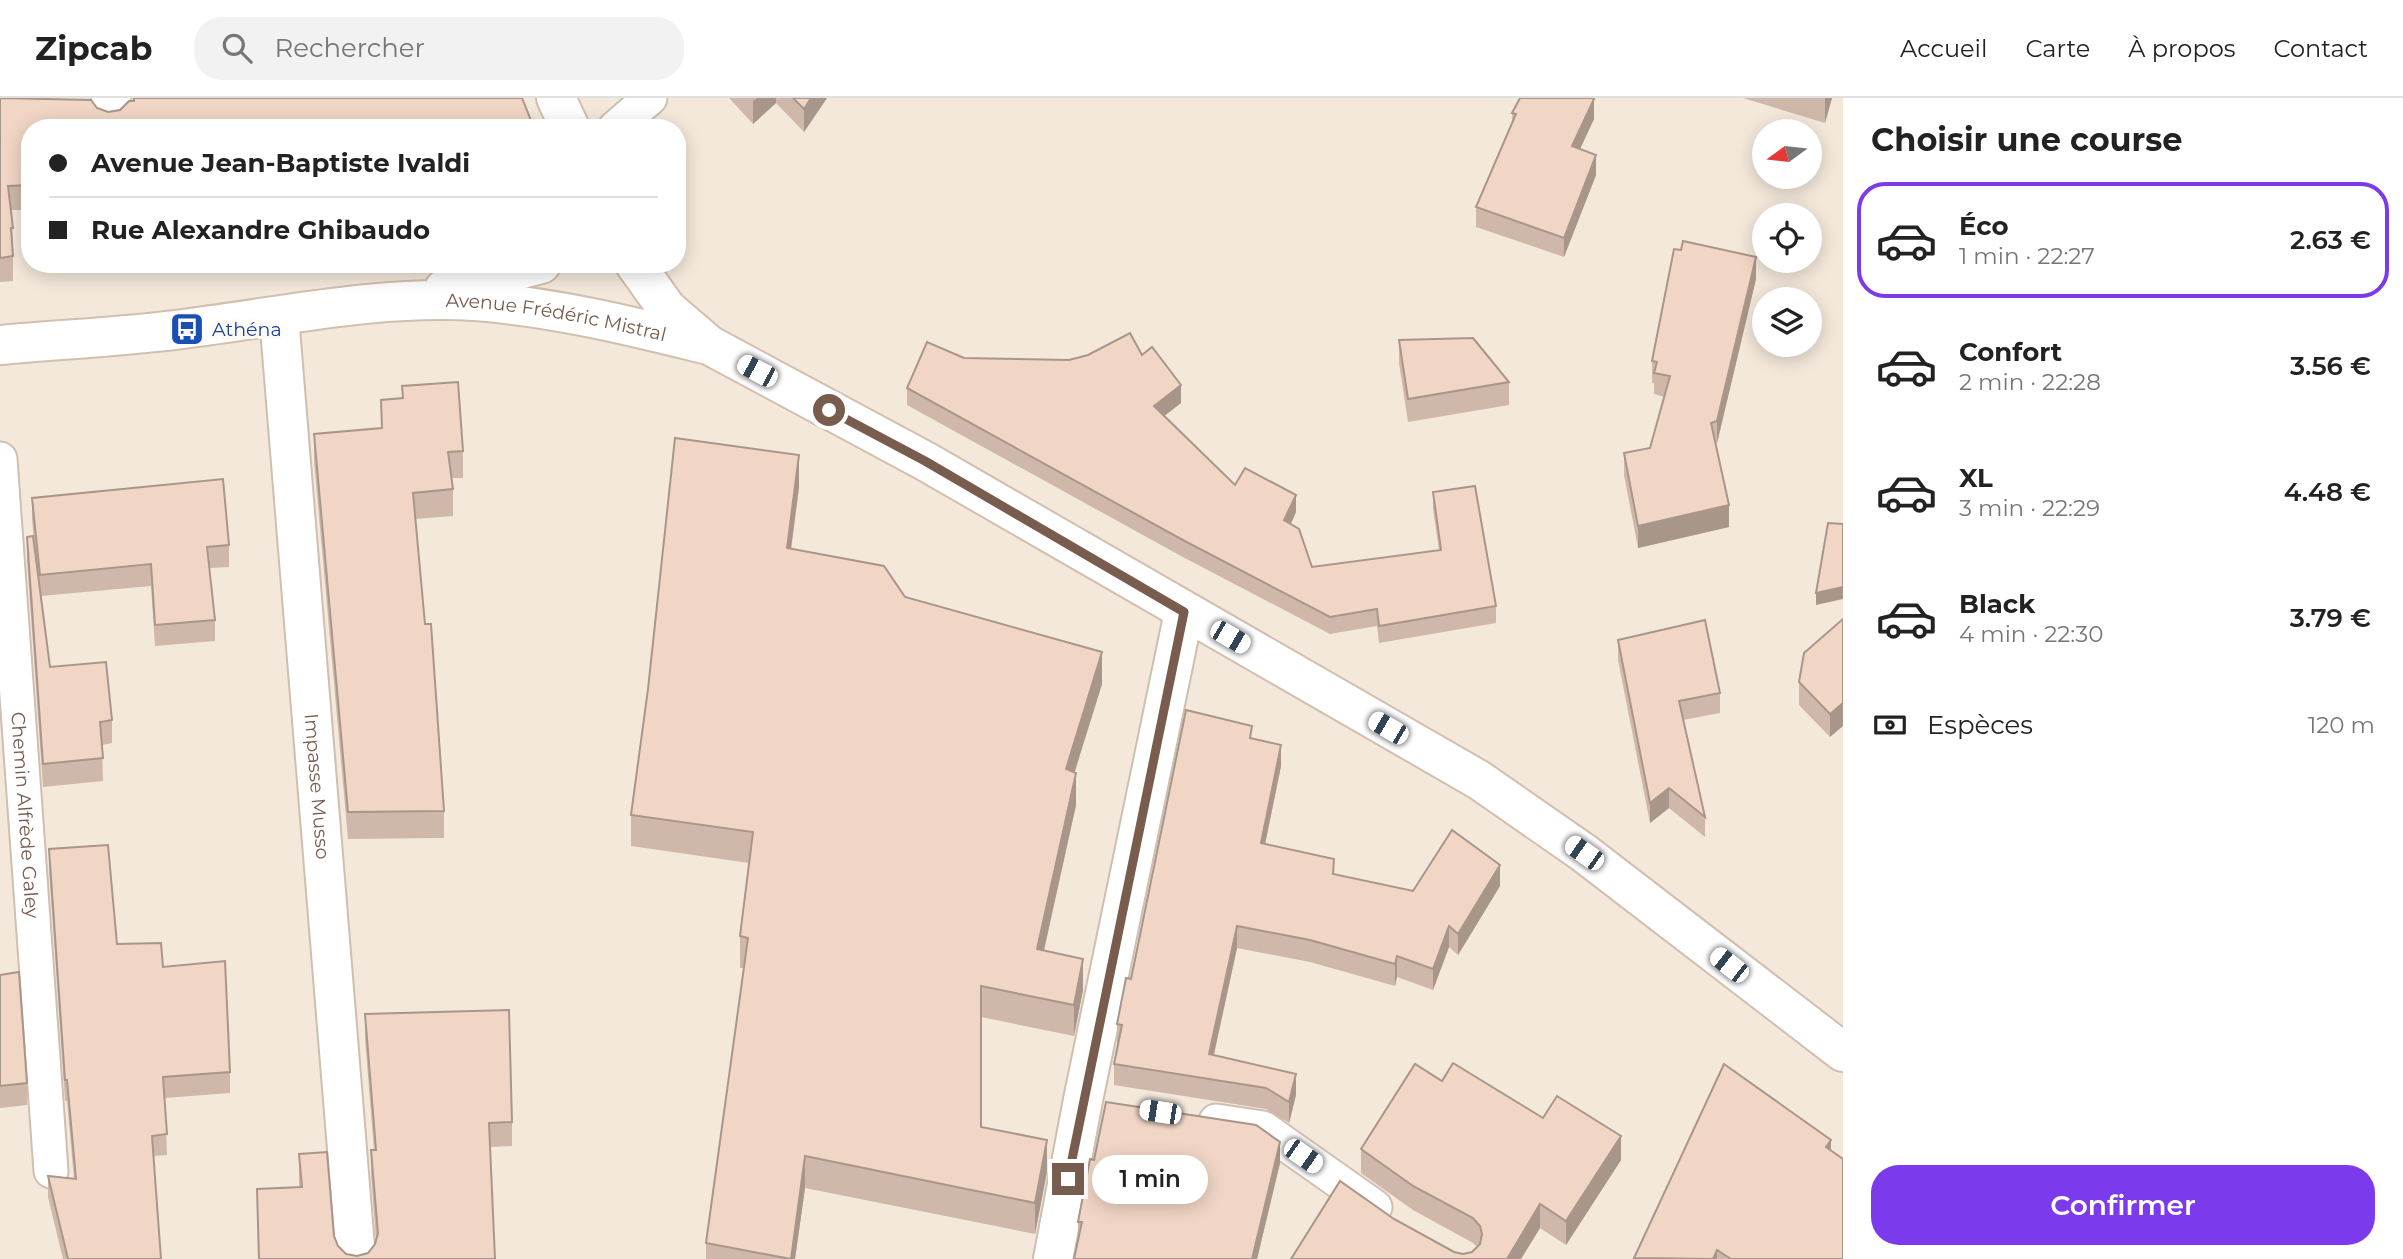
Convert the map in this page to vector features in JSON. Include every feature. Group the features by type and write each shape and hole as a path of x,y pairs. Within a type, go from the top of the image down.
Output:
{"main road":[{"path":"556,98 566,119"},
{"name":"Avenue Frédéric Mistral","path":"401,301 507,273"},
{"path":"641,273 667,309 709,345 925,461 1479,780 1584,853 1843,1052"},
{"name":"Avenue Frédéric Mistral","path":"0,345 187,329 401,301 473,301 589,316 709,345"},
{"name":"Impasse Musso","path":"279,316 356,1259"},
{"path":"1053,1259 1095,1102 1184,612"}],"lane":[{"path":"626,119 650,98"},
{"name":"Chemin Alfrède Galey","path":"0,459 51,1171"},
{"path":"1185,1116 1263,1129 1403,1226"}],"shaded area":[{"path":"0,98 1843,98 1843,1259 0,1259"}],"building":[{"path":"0,98 91,100 97,108 108,112 120,110 129,101 134,101 134,98 522,98 530,119 21,119 21,185 8,186 13,256 0,258"},
{"path":"793,98 811,98 804,109"},
{"path":"1520,98 1594,99 1572,146 1596,155 1564,238 1476,207 1516,114 1512,113"},
{"path":"1683,241 1752,256 1752,273 1717,421 1711,423 1729,505 1638,526 1624,453 1650,448 1670,376 1654,373 1657,362 1652,361 1674,249 1681,250"},
{"path":"1130,333 1142,355 1152,347 1181,385 1154,406 1235,485 1245,468 1296,495 1284,520 1299,529 1312,567 1441,550 1433,492 1475,486 1496,606 1379,626 1377,609 1330,617 1181,539 907,388 927,342 964,358 1069,360 1088,355"},
{"path":"1473,338 1509,382 1408,399 1399,340"},
{"path":"458,382 463,451 448,452 453,489 413,493 425,624 431,624 444,811 348,812 314,434 382,428 381,400 403,398 402,386"},
{"path":"675,438 799,455 787,548 884,566 905,597 1102,652 1066,769 1076,773 1037,949 1083,959 1074,1005 981,986 981,1127 1047,1140 1035,1203 805,1156 791,1259 706,1243 748,938 740,936 753,832 631,815 648,689"},
{"path":"223,479 229,545 207,547 215,620 155,625 151,564 40,575 32,498"},
{"path":"1828,523 1843,524 1843,587 1816,593"},
{"path":"33,536 50,667 106,662 112,720 100,722 103,758 43,764 27,537"},
{"path":"1843,619 1843,703 1830,714 1799,682 1804,653"},
{"path":"1705,620 1720,693 1679,701 1705,817 1669,788 1650,803 1618,640"},
{"path":"1186,710 1252,726 1250,738 1281,745 1261,843 1334,859 1333,874 1413,891 1452,830 1500,865 1458,934 1449,926 1433,969 1397,956 1395,964 1310,940 1237,926 1209,1054 1296,1074 1289,1102 1266,1088 1114,1064 1122,1025 1117,1024 1126,978 1131,979"},
{"path":"108,845 117,944 161,943 163,967 225,961 230,1072 163,1077 167,1134 152,1136 161,1259 68,1259 48,1176 76,1179 65,1080 49,849"},
{"path":"19,972 27,1083 0,1086 0,975"},
{"path":"509,1010 512,1122 489,1123 495,1259 259,1259 257,1189 302,1187 299,1154 327,1152 334,1236 338,1246 346,1254 357,1256 368,1253 375,1244 378,1233 371,1150 376,1150 365,1014"},
{"path":"1453,1063 1543,1118 1557,1096 1621,1136 1566,1221 1540,1204 1507,1259 1291,1259 1340,1181 1394,1219 1454,1252 1472,1252 1480,1244 1480,1226 1473,1218 1413,1186 1361,1149 1415,1064 1442,1081"},
{"path":"1724,1064 1831,1140 1826,1147 1843,1159 1843,1259 1731,1259 1717,1250 1713,1259 1634,1258"},
{"path":"1106,1102 1256,1125 1280,1142 1252,1259 1074,1259 1090,1159 1094,1160"}],"place":[{"name":"Athéna","path":"187,329"}],"route":[{"path":"829,410 925,461 1184,612 1068,1179"}]}
